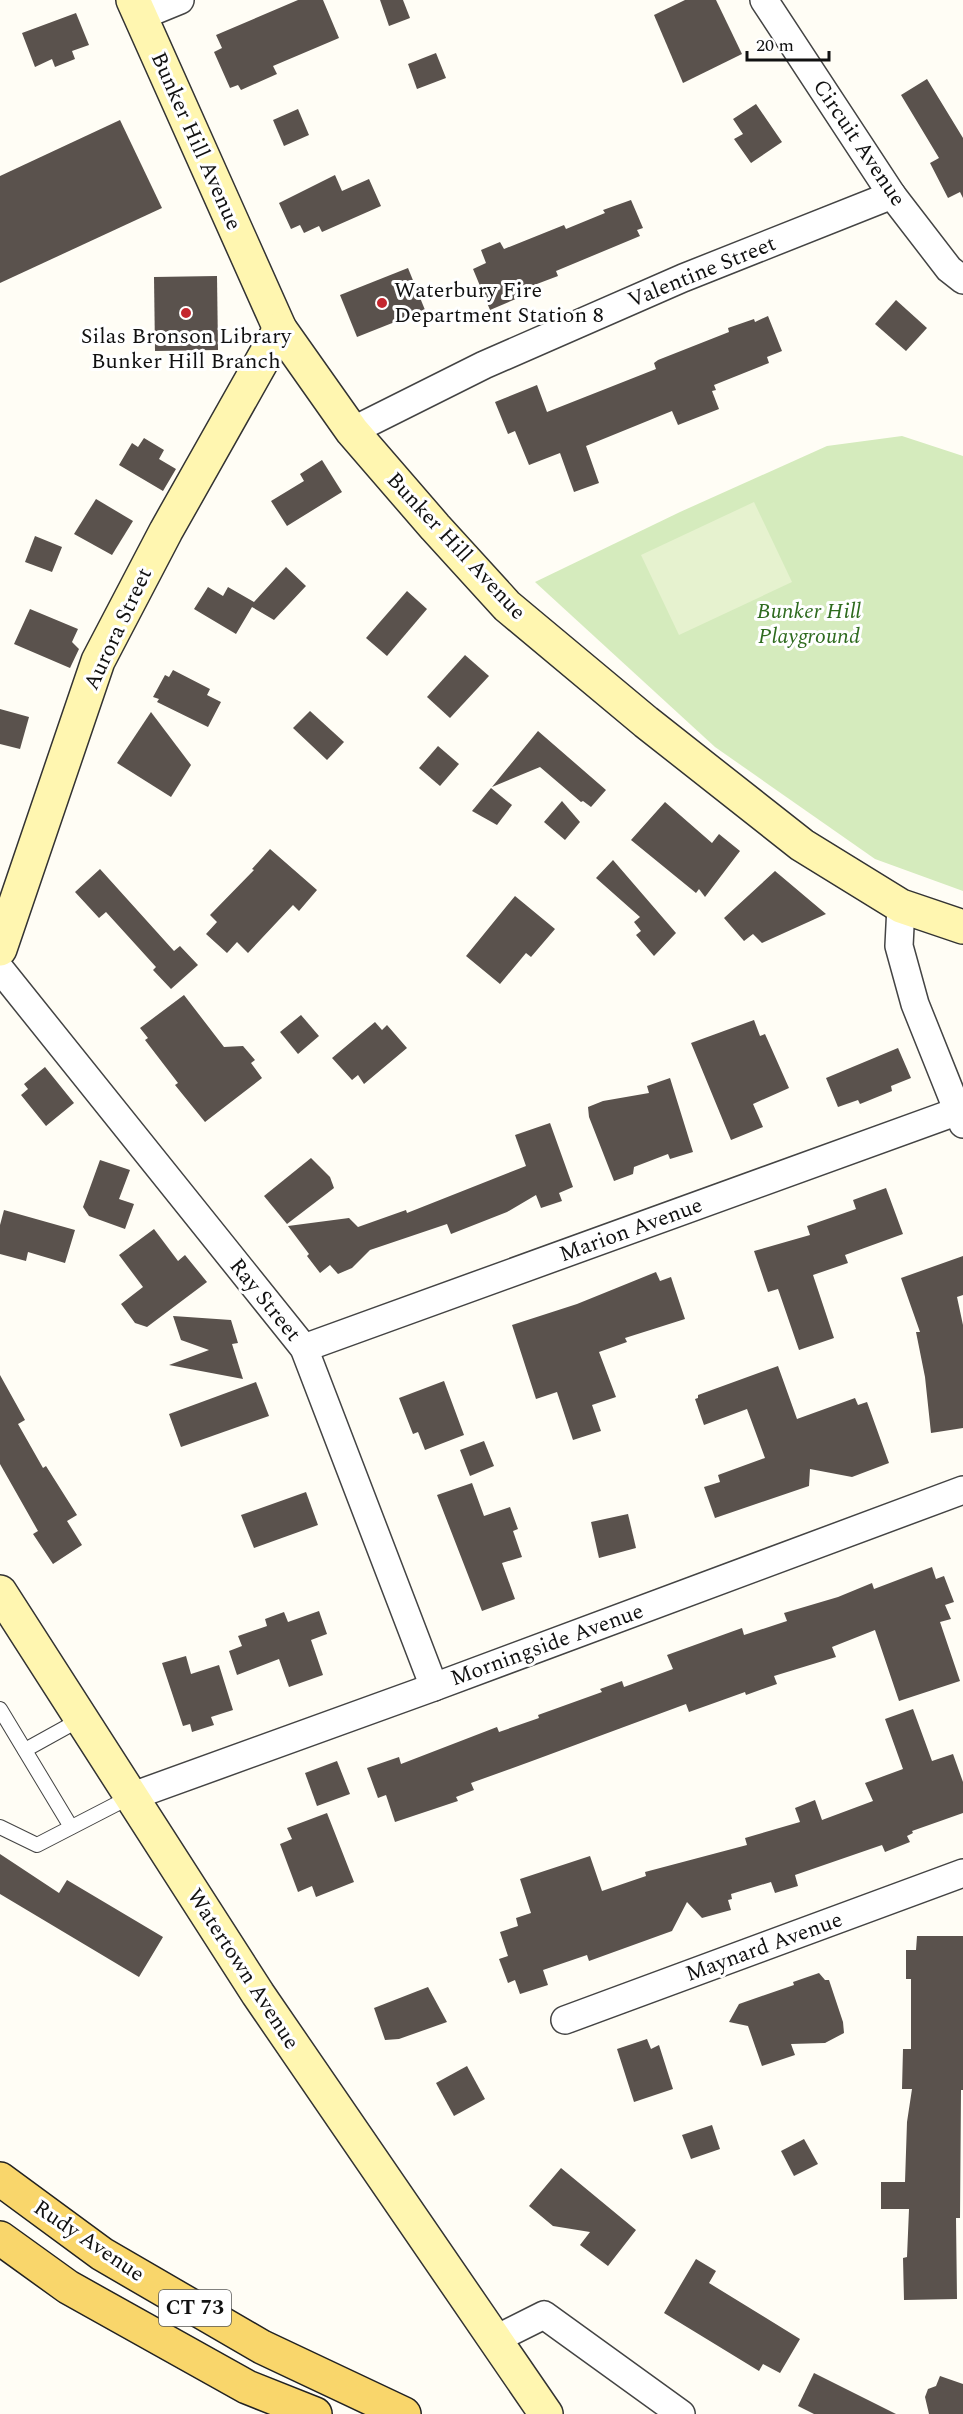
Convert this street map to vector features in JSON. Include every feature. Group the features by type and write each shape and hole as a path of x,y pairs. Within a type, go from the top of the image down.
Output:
{"main road":[{"name":"Bunker Hill Avenue","path":"137,8 280,329 352,431 507,606 646,722 802,845 901,906 963,927"},
{"name":"Aurora Street","path":"0,949 98,660 166,531 280,329"},
{"name":"Watertown Avenue","path":"0,1592 258,1994 546,2414"},
{"name":"Rudy Avenue","path":"0,2179 102,2254 252,2341 404,2414"},
{"name":"Rudy Avenue","path":"0,2238 68,2287 247,2387 315,2414"}],"street":[{"path":"137,8 180,0"},
{"name":"Circuit Avenue","path":"764,0 892,195 949,269 963,280"},
{"name":"Valentine Street","path":"352,431 494,361 683,278 892,195"},
{"path":"901,906 899,945 915,1004 960,1117"},
{"name":"Ray Street","path":"0,969 304,1348 434,1687"},
{"name":"Marion Avenue","path":"304,1348 960,1117"},
{"name":"Morningside Avenue","path":"130,1797 434,1687 963,1490"},
{"name":"Maynard Avenue","path":"565,2020 963,1873"},
{"path":"494,2340 544,2315 681,2414"}],"lane":[{"path":"0,1709 71,1827"},
{"path":"25,1750 81,1719"},
{"path":"0,1827 37,1845 130,1797"}],"green space":[{"name":"Bunker Hill Playground","path":"902,436 963,456 963,891 875,859 715,747 535,582 680,512 827,446"},
{"path":"754,502 792,582 679,635 641,555"}],"building":[{"path":"298,0 323,0 339,38 273,66 277,74 241,90 238,85 230,88 214,52 222,48 216,35"},
{"path":"380,0 403,0 410,18 389,26"},
{"path":"685,0 716,0 742,54 683,83 654,15"},
{"path":"76,13 89,45 72,51 75,59 55,67 52,59 35,67 22,33"},
{"path":"436,53 446,78 417,89 408,64"},
{"path":"927,79 963,138 963,198 960,192 948,198 930,163 939,158 901,95"},
{"path":"756,104 782,142 751,163 734,139 743,134 733,119"},
{"path":"298,109 309,135 284,146 273,120"},
{"path":"120,120 162,208 0,283 0,176"},
{"path":"335,175 342,191 369,179 381,206 322,232 319,226 304,233 300,225 291,229 279,203"},
{"path":"631,200 643,228 637,230 640,236 556,271 558,276 521,290 523,296 490,310 473,269 486,263 481,250 500,242 504,249 564,225 566,229 605,213 603,210"},
{"name":"Waterbury Fire Department Station 8","path":"408,268 425,310 357,337 340,295"},
{"name":"Silas Bronson Library Bunker Hill Branch","path":"217,276 218,350 155,351 154,277"},
{"path":"896,300 927,328 906,351 875,324"},
{"path":"768,316 782,351 767,357 769,363 714,385 716,390 712,391 719,409 678,425 672,411 586,446 599,483 574,492 560,453 529,465 515,431 508,434 495,402 537,385 547,412 656,369 654,363 658,360 729,332 728,328 754,319 755,322"},
{"path":"144,438 164,450 159,459 176,469 163,491 119,465 132,443 138,447"},
{"path":"322,460 342,492 287,526 271,501 304,481 300,474"},
{"path":"96,499 133,521 112,555 74,534"},
{"path":"35,536 62,547 52,572 25,562"},
{"path":"286,567 306,586 274,620 252,607 236,634 194,609 208,587 223,596 228,587 254,602"},
{"path":"407,591 427,609 387,656 366,638"},
{"path":"30,609 78,629 72,642 79,649 70,668 14,644"},
{"path":"465,655 489,676 450,718 427,697"},
{"path":"173,670 210,689 207,695 221,702 208,727 157,702 159,699 153,697 165,675 169,677"},
{"path":"0,709 29,717 20,749 0,744"},
{"path":"310,711 344,742 327,760 293,728"},
{"path":"151,712 191,765 171,797 117,763"},
{"path":"538,731 606,790 591,807 581,802 540,767 492,787"},
{"path":"438,746 459,764 440,786 419,768"},
{"path":"491,788 512,805 497,825 472,811"},
{"path":"562,801 580,822 565,840 544,822"},
{"path":"665,802 712,843 719,834 740,851 705,897 699,889 696,893 631,840"},
{"path":"270,849 317,890 299,911 293,905 248,953 237,942 227,953 206,934 217,922 210,915 254,870 252,869"},
{"path":"613,860 676,933 654,956 636,935 641,931 634,922 640,917 596,878"},
{"path":"100,869 174,951 180,946 198,965 171,989 153,970 156,967 106,912 99,918 75,892"},
{"path":"775,871 826,914 762,943 753,934 744,941 724,918"},
{"path":"515,896 555,929 531,957 526,953 500,984 466,956"},
{"path":"184,995 224,1047 243,1046 255,1060 251,1063 262,1078 205,1122 175,1085 178,1083 145,1040 148,1038 140,1028"},
{"path":"301,1015 319,1036 298,1054 280,1032"},
{"path":"754,1020 760,1036 765,1034 789,1088 753,1104 763,1127 731,1140 691,1043"},
{"path":"375,1022 382,1030 387,1025 407,1048 364,1084 358,1075 352,1080 332,1058"},
{"path":"898,1048 911,1078 891,1086 892,1091 860,1104 858,1100 838,1107 826,1078"},
{"path":"45,1067 74,1103 46,1126 21,1095 28,1089 24,1084"},
{"path":"670,1078 693,1152 670,1159 668,1154 634,1167 633,1174 614,1181 589,1117 588,1107 603,1101 649,1093 647,1086"},
{"path":"550,1123 573,1187 559,1193 562,1201 541,1208 536,1195 507,1212 451,1234 447,1224 370,1250 352,1268 338,1274 330,1265 320,1273 288,1226 349,1218 358,1227 406,1210 407,1213 526,1166 515,1135"},
{"path":"311,1158 330,1177 334,1188 287,1224 264,1196"},
{"path":"100,1160 130,1170 119,1199 134,1204 125,1229 89,1216 83,1207"},
{"path":"886,1188 903,1234 845,1255 848,1263 813,1275 834,1338 799,1350 778,1289 768,1292 754,1251 810,1235 807,1226 856,1209 853,1200"},
{"path":"4,1210 75,1230 65,1263 28,1252 26,1261 0,1254 0,1225"},
{"path":"154,1229 178,1261 185,1255 207,1282 147,1327 135,1323 121,1304 143,1287 119,1255"},
{"path":"963,1256 963,1295 957,1297 963,1325 963,1428 931,1433 925,1377 916,1332 920,1332 901,1278"},
{"path":"656,1272 660,1281 671,1277 685,1319 625,1338 627,1342 599,1352 616,1397 592,1405 601,1431 573,1440 557,1392 536,1399 512,1325 577,1304"},
{"path":"173,1316 231,1320 238,1343 232,1344 243,1379 169,1365 209,1350 181,1340"},
{"path":"778,1366 797,1419 855,1398 858,1405 867,1402 889,1463 852,1477 810,1469 809,1486 715,1518 704,1487 720,1482 718,1475 765,1458 747,1409 704,1425 695,1399 698,1395"},
{"path":"0,1375 25,1420 18,1424 43,1468 46,1466 77,1515 67,1521 82,1545 53,1564 33,1534 38,1531 0,1464"},
{"path":"444,1381 464,1435 425,1450 418,1432 413,1434 399,1398"},
{"path":"256,1382 269,1416 181,1447 169,1414"},
{"path":"484,1441 494,1466 470,1476 460,1450"},
{"path":"472,1483 484,1516 510,1507 518,1529 513,1531 522,1557 502,1563 515,1599 482,1611 437,1495"},
{"path":"306,1492 318,1525 254,1548 241,1515"},
{"path":"628,1514 636,1548 599,1558 591,1522"},
{"path":"932,1567 936,1579 944,1576 954,1602 945,1605 951,1619 940,1622 960,1681 899,1701 875,1630 832,1647 836,1657 774,1676 777,1684 746,1695 745,1692 689,1712 686,1704 471,1783 474,1790 456,1797 458,1801 395,1822 386,1795 378,1798 367,1768 399,1757 401,1764 497,1727 499,1732 539,1718 538,1715 602,1692 600,1689 622,1681 624,1687 673,1669 667,1655 742,1628 744,1635 787,1621 784,1613 838,1597 872,1583 874,1589"},
{"path":"319,1611 327,1634 311,1640 323,1675 289,1687 279,1659 237,1675 229,1651 242,1646 238,1636 267,1626 265,1619 284,1612 288,1622"},
{"path":"186,1656 191,1674 219,1665 233,1710 211,1717 214,1725 192,1732 190,1724 183,1726 162,1663"},
{"path":"913,1709 932,1761 953,1754 963,1782 963,1813 912,1831 913,1833 907,1836 910,1842 885,1852 882,1845 795,1875 798,1886 775,1893 771,1882 731,1894 732,1899 728,1900 731,1910 702,1918 687,1902 672,1931 589,1961 587,1955 543,1970 548,1985 520,1994 515,1980 508,1983 499,1959 508,1956 500,1932 518,1926 516,1918 531,1913 520,1879 590,1856 602,1891 646,1876 645,1872 747,1845 745,1838 800,1822 795,1808 815,1800 822,1820 873,1801 865,1783 903,1769 885,1719"},
{"path":"337,1761 350,1794 317,1806 305,1773"},
{"path":"327,1813 354,1882 316,1897 312,1886 298,1892 280,1844 292,1839 287,1828"},
{"path":"0,1854 59,1893 67,1880 163,1937 139,1977 0,1894"},
{"path":"917,1936 963,1936 963,2090 961,2090 960,2218 956,2218 957,2299 904,2300 903,2258 907,2257 909,2209 881,2209 881,2182 905,2182 907,2122 912,2089 902,2089 903,2049 911,2049 911,1979 906,1979 906,1950 916,1950"},
{"path":"819,1973 825,1980 829,1980 843,2022 844,2033 825,2043 791,2044 795,2055 762,2066 748,2026 729,2022 739,2004 794,1985 793,1982"},
{"path":"428,1987 447,2022 399,2039 385,2040 374,2008"},
{"path":"647,2039 651,2049 659,2045 673,2089 634,2102 617,2049"},
{"path":"467,2066 485,2099 454,2116 436,2083"},
{"path":"712,2125 720,2149 691,2159 682,2135"},
{"path":"804,2139 818,2164 794,2176 781,2151"},
{"path":"561,2168 636,2230 608,2266 580,2245 590,2232 553,2226 529,2206"},
{"path":"696,2259 716,2271 709,2283 800,2339 780,2373 763,2364 759,2371 664,2313"},
{"path":"814,2373 896,2414 814,2414 798,2406"},
{"path":"940,2376 963,2384 963,2414 929,2414 925,2397 928,2389 936,2386"}],"place":[{"name":"Waterbury Fire Department Station 8","path":"382,303"},
{"name":"Silas Bronson Library Bunker Hill Branch","path":"186,313"}]}
